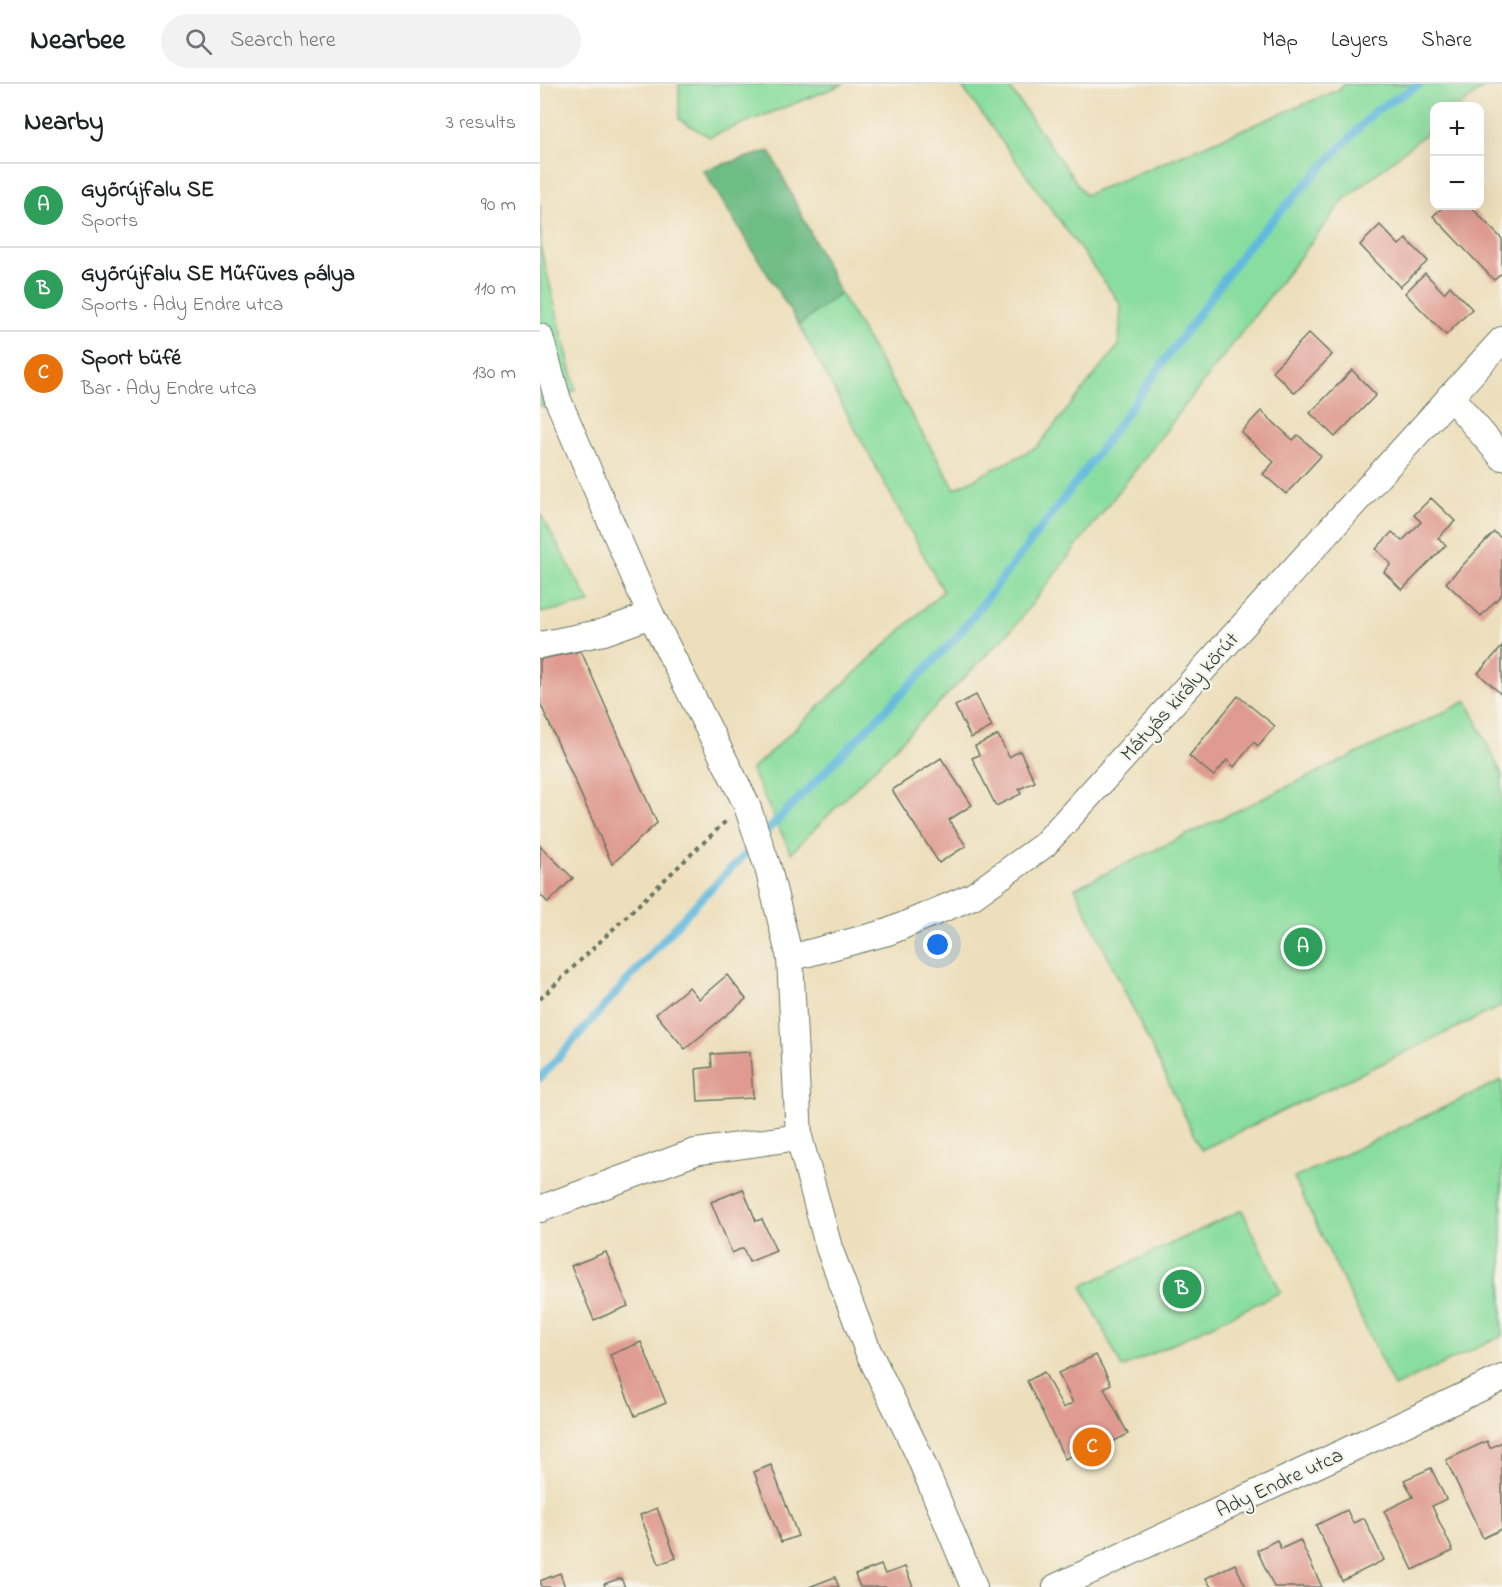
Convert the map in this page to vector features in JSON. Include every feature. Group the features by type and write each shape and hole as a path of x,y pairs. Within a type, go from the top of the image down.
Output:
{"street":[{"path":"540,337 558,400 651,615 746,803 768,868 790,958 800,1137 829,1248 868,1351 918,1453 974,1587"},
{"name":"Mátyás király körút","path":"790,958 888,932 973,896 1044,845 1502,340"},
{"path":"1450,396 1502,457"},
{"path":"540,645 604,632 651,615"},
{"path":"540,1209 695,1152 800,1137"},
{"name":"Ady Endre utca","path":"1056,1587 1502,1378"}],"path":[{"path":"540,999 746,803"}],"green space":[{"path":"679,84 844,84 709,137 679,119"},
{"path":"960,84 1007,84 1085,195 1338,90 1344,84 1488,84 1465,102 1430,102 1430,130 1344,200 1014,627 791,853 751,770 943,591 799,325 840,293 955,489 1037,447 1119,345 1121,305"},
{"path":"770,151 840,293 799,325 703,170"},
{"path":"540,204 541,249 576,390 540,407"},
{"path":"540,513 590,603 540,613"},
{"path":"1467,701 1502,775 1502,1006 1201,1150 1075,888"},
{"path":"1502,1080 1502,1336 1394,1387 1294,1178"},
{"path":"1242,1210 1281,1292 1122,1368 1082,1286"}],"building":[{"path":"1440,210 1474,210 1502,239 1502,273 1494,280 1433,216"},
{"path":"1380,225 1399,245 1406,239 1428,261 1400,287 1360,245"},
{"path":"1425,273 1444,293 1450,286 1472,309 1446,335 1405,293"},
{"path":"1309,333 1332,355 1295,393 1272,371"},
{"path":"1352,370 1376,395 1335,437 1310,413"},
{"path":"1261,411 1293,440 1298,435 1321,456 1286,494 1263,474 1274,462 1241,432"},
{"path":"1431,498 1455,521 1438,538 1446,545 1402,590 1384,572 1391,564 1376,549 1392,532 1402,541 1421,522 1414,515"},
{"path":"1494,532 1502,539 1502,594 1481,616 1446,583"},
{"path":"1502,647 1502,691 1500,693 1478,673"},
{"path":"581,651 657,823 612,864 540,703 540,659"},
{"path":"976,695 992,727 971,738 955,706"},
{"path":"1238,696 1275,726 1258,746 1254,742 1234,767 1227,760 1214,776 1189,756"},
{"path":"998,735 1009,757 1020,751 1035,782 1019,789 1021,794 996,806 972,758 979,755 975,746"},
{"path":"941,758 972,805 949,820 966,846 939,863 892,790"},
{"path":"540,846 573,878 548,903 540,894"},
{"path":"727,975 746,999 685,1049 656,1014 689,987 699,999"},
{"path":"750,1052 753,1098 698,1101 696,1069 712,1067 711,1054"},
{"path":"743,1189 756,1221 762,1219 776,1251 749,1262 743,1248 732,1253 711,1202"},
{"path":"606,1252 628,1306 594,1320 571,1266"},
{"path":"641,1342 666,1403 635,1416 610,1355"},
{"path":"1096,1355 1111,1384 1104,1388 1128,1434 1086,1455 1083,1449 1065,1459 1027,1381 1044,1372 1063,1408 1073,1403 1058,1373"},
{"path":"1487,1441 1490,1448 1502,1442 1502,1529 1483,1538 1446,1460"},
{"path":"771,1465 798,1536 781,1542 754,1472"},
{"path":"1431,1468 1446,1499 1432,1506 1453,1551 1413,1570 1384,1511 1413,1497 1404,1480"},
{"path":"657,1508 676,1558 659,1564 640,1515"},
{"path":"1347,1510 1353,1523 1364,1518 1384,1560 1342,1581 1316,1525"},
{"path":"1277,1540 1281,1549 1300,1540 1322,1587 1274,1587 1257,1550"},
{"path":"1235,1564 1246,1587 1211,1587 1206,1578"},
{"path":"881,1565 885,1574 905,1567 913,1587 860,1587 855,1575"},
{"path":"560,1573 565,1587 542,1587 540,1581"},
{"path":"835,1577 839,1587 809,1587"},
{"path":"621,1578 625,1587 605,1587 604,1584"}],"waterway":[{"path":"762,836 957,637 1078,480 1248,246 1375,111 1420,84"},
{"path":"540,1078 694,906 754,845"}],"place":[{"name":"Győrújfalu SE","path":"1303,947"},
{"name":"Győrújfalu SE Műfüves pálya","path":"1182,1289"},
{"name":"Sport büfé","path":"1092,1447"}]}
